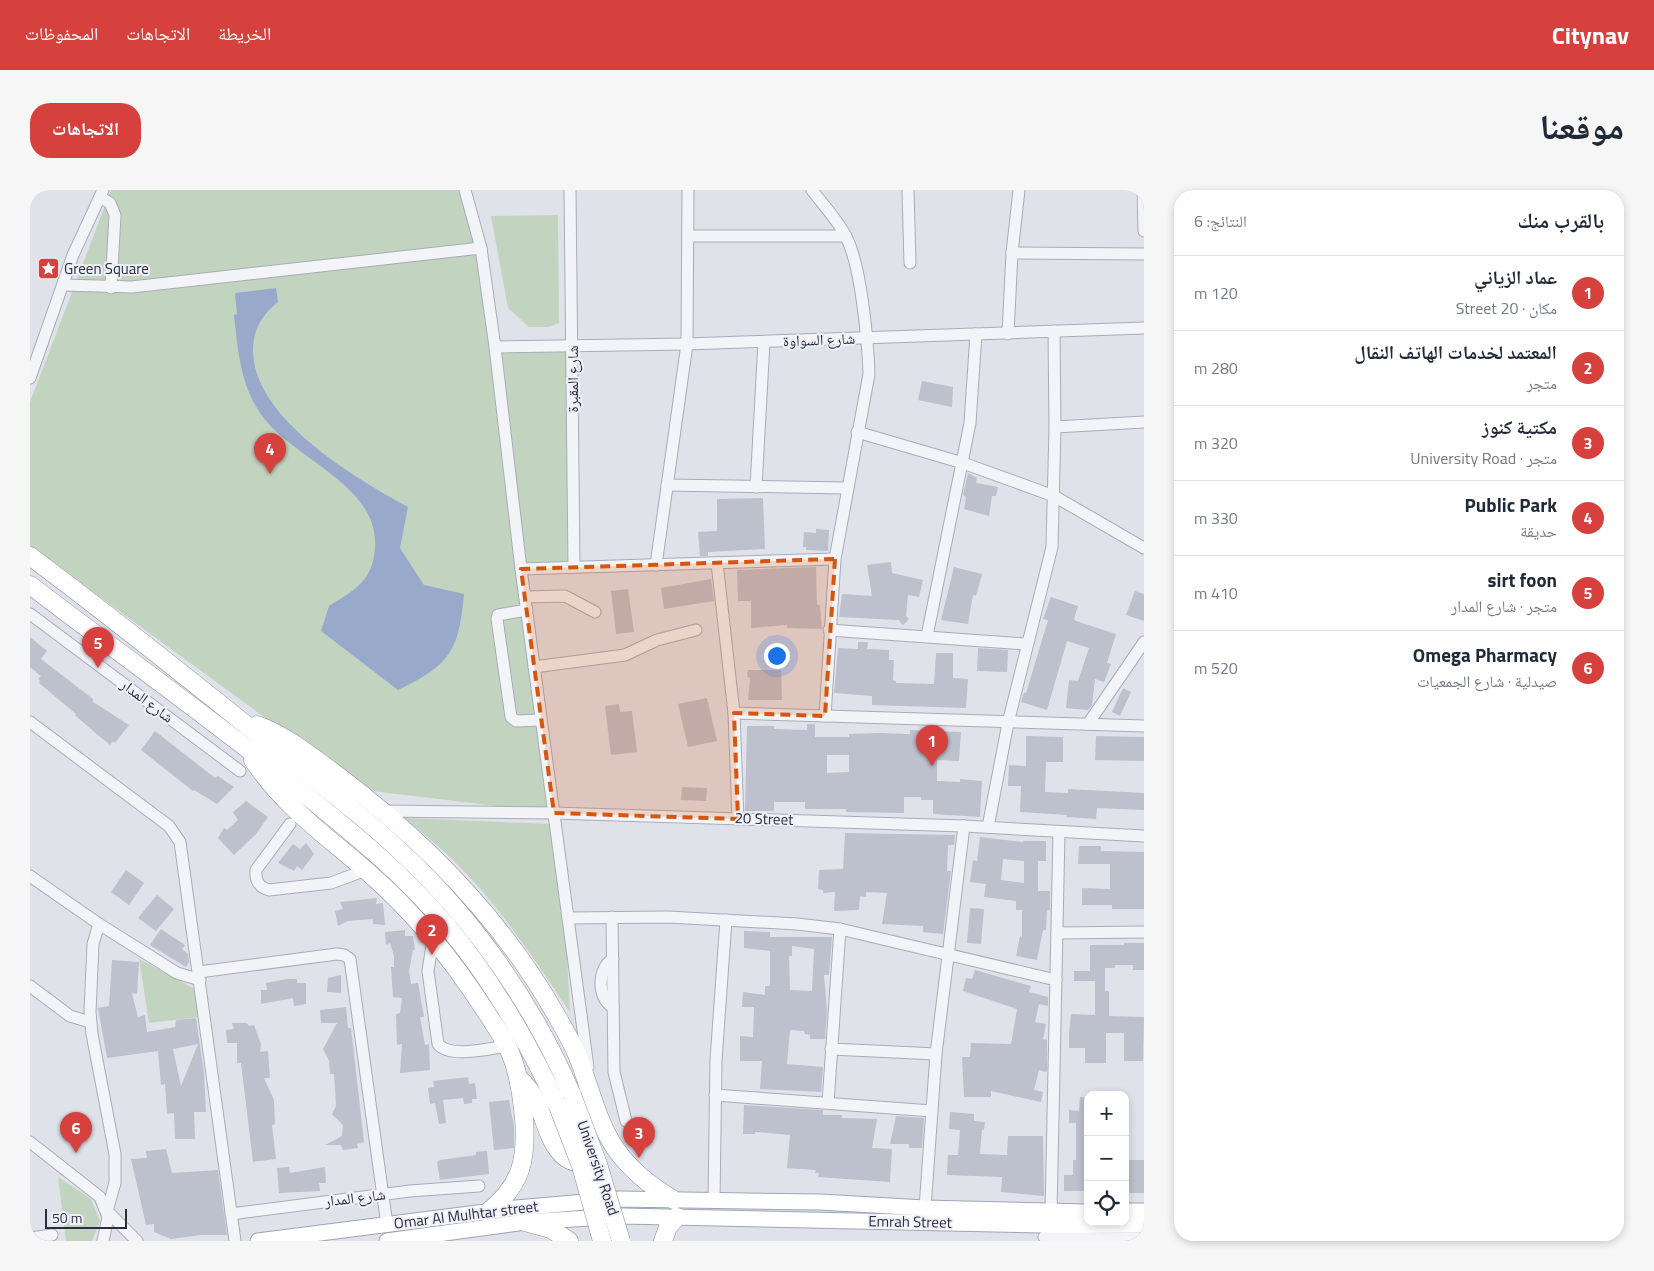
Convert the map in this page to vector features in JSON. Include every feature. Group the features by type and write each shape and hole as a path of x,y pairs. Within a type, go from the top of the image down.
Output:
{"highway":[{"name":"University Road","path":"30,556 142,640 377,830 444,896 493,957 527,1006 551,1050 572,1095 598,1164 621,1241"},
{"path":"30,585 247,748 361,839 391,866 448,926 520,1030 558,1106 582,1166 602,1241"},
{"path":"239,719 263,727 310,754 383,811 474,898 509,943 554,1011 577,1055 612,1143 637,1172 676,1209 663,1241"},
{"path":"247,748 278,793 366,870 433,939 463,977 508,1046 518,1077 524,1127 522,1166 510,1191 488,1212"},
{"path":"518,1077 532,1093 553,1143 565,1157 576,1162 588,1162 600,1157 612,1143"},
{"path":"525,1222 551,1229 569,1241"}],"main road":[{"name":"Omar Al Mulhtar street","path":"258,1241 600,1200 676,1209"},
{"name":"Emrah Street","path":"676,1209 714,1200 820,1202 925,1208 1046,1229 1084,1214"},
{"name":"Emrah Street","path":"676,1209 1046,1229 1144,1225"},
{"name":"Omar Al Mulhtar street","path":"388,1241 525,1222 676,1209"},
{"path":"1129,1211 1144,1211"}],"street":[{"path":"466,190 481,248 495,346 521,569 588,1066 586,1079"},
{"name":"شارع المقبرة","path":"570,190 574,567"},
{"path":"656,565 686,344 688,190"},
{"path":"812,190 846,236 855,257 869,374 846,488 835,559 825,716"},
{"path":"908,190 910,263"},
{"path":"1008,334 1012,254 1019,190"},
{"path":"1143,190 1144,230"},
{"path":"30,378 73,255 102,194 110,203 115,215 111,288"},
{"path":"688,236 846,236"},
{"path":"63,285 111,288 481,248"},
{"path":"1012,254 1144,254"},
{"name":"شارع السواوة","path":"495,346 764,342 1144,328"},
{"path":"988,827 1008,723 1026,644 1052,547 1055,427 1054,331"},
{"path":"927,636 963,464 973,400 976,334"},
{"path":"756,487 764,342"},
{"path":"1055,427 1144,422"},
{"path":"857,432 963,464 1054,496 1144,548"},
{"path":"667,486 846,488"},
{"path":"521,569 835,559"},
{"path":"717,563 734,713 738,819"},
{"path":"525,597 565,596 595,612"},
{"path":"527,610 502,613 498,615 497,619 511,716 516,721 541,720"},
{"name":"شارع المدار","path":"30,614 240,770"},
{"path":"534,667 625,655 657,640 696,630"},
{"path":"829,630 1026,644"},
{"path":"1088,724 1144,642"},
{"path":"734,713 1144,726"},
{"path":"30,722 169,826 177,835 182,848 235,1241"},
{"name":"20 Street","path":"383,811 554,813 964,826 1144,836"},
{"path":"290,824 256,870 258,883 263,888 270,890 331,883 366,870"},
{"path":"925,1208 936,1054 964,826"},
{"path":"1059,832 1056,980 1046,1229 1144,1238"},
{"path":"30,876 99,924 182,976 199,976 337,954 344,955 350,959 387,1225"},
{"path":"568,918 612,917 726,920 840,929 1056,980"},
{"path":"612,917 614,1072 626,1120"},
{"path":"714,1200 715,1095 726,920"},
{"path":"99,924 93,944 90,1022 116,1154 115,1183 107,1211"},
{"path":"828,1103 840,929"},
{"path":"1057,933 1144,932"},
{"path":"433,939 428,971 438,1044 445,1050 456,1052 508,1046"},
{"path":"30,986 70,1016 90,1022"},
{"path":"831,1050 936,1054"},
{"path":"715,1095 932,1111"},
{"path":"30,1142 95,1192 105,1204 108,1224 104,1241"},
{"name":"شارع المدار","path":"231,1214 383,1195 479,1186"},
{"path":"107,1211 138,1241"},
{"path":"30,1238 52,1235"}],"highlighted area":[{"path":"835,559 825,716 734,713 738,819 554,813 521,569"}],"green space":[{"path":"111,190 465,190 495,346 573,344 574,567 522,569 554,813 364,790 30,546 30,402"},
{"path":"558,215 559,323 549,327 529,327 508,308 491,216"},
{"path":"405,818 553,824 567,955 570,1012 515,932 468,875"},
{"path":"139,959 195,989 199,1017 149,1023"},
{"path":"58,1177 91,1199 100,1221 92,1241 66,1241"}],"water":[{"path":"276,288 278,302 263,317 253,343 258,376 270,400 289,423 311,444 362,480 408,507 400,548 424,585 464,594 459,630 449,654 430,672 398,690 321,631 329,606 347,595 361,583 371,568 375,547 372,525 363,506 349,489 274,429 253,402 244,378 234,315 237,314 235,293"}],"building":[{"path":"922,381 953,387 952,407 918,400"},
{"path":"968,473 977,478 976,483 998,487 996,496 992,496 989,516 964,509 966,497 963,495"},
{"path":"763,498 765,549 708,552 708,556 700,556 698,532 717,531 717,499"},
{"path":"816,529 829,530 828,551 806,550 806,547 803,547 804,532 816,533"},
{"path":"891,562 892,573 923,580 919,597 908,595 906,616 909,619 903,625 898,620 839,617 842,594 872,596 867,565"},
{"path":"816,567 817,605 820,605 822,629 787,628 787,625 751,628 751,601 738,601 737,570"},
{"path":"954,567 982,574 976,596 973,595 968,624 941,620"},
{"path":"711,579 714,601 664,609 661,588"},
{"path":"628,589 634,632 616,634 611,591"},
{"path":"1135,591 1144,594 1144,621 1126,615"},
{"path":"1051,597 1078,606 1074,619 1076,621 1116,634 1107,663 1111,664 1104,682 1095,679 1092,705 1088,710 1066,708 1069,680 1078,681 1089,648 1067,641 1047,710 1021,702 1024,692 1026,693 1048,620 1043,619"},
{"path":"30,637 47,651 41,659 93,699 93,702 129,725 115,743 113,741 110,745 39,683 38,679 41,676 30,667"},
{"path":"858,642 868,642 867,649 889,650 889,660 894,660 893,680 896,683 934,684 936,653 953,653 953,678 968,679 966,708 872,705 872,696 834,693 838,648 858,649"},
{"path":"978,648 1008,650 1007,672 977,671"},
{"path":"748,670 781,670 782,700 748,700 750,678 747,677"},
{"path":"1123,688 1131,692 1120,716 1112,712"},
{"path":"707,698 717,741 688,747 678,704"},
{"path":"619,704 620,712 632,711 637,752 611,755 605,706"},
{"path":"807,724 815,724 815,737 849,737 849,734 878,733 910,734 910,730 961,732 959,761 937,760 937,781 960,782 960,779 982,781 980,817 933,814 933,800 921,800 921,797 904,797 904,813 846,812 846,809 805,809 805,802 774,802 774,811 745,811 747,726 774,726 774,729 807,730","holes":["827,755 849,755 849,772 827,773"]},
{"path":"155,731 215,778 218,776 234,787 217,804 193,791 141,750"},
{"path":"1026,736 1063,737 1063,762 1046,762 1045,792 1068,793 1068,789 1144,793 1144,810 1097,808 1096,819 1020,812 1021,786 1008,786 1009,765 1026,766"},
{"path":"1096,736 1144,737 1144,761 1095,760"},
{"path":"682,787 707,788 706,801 681,800"},
{"path":"246,801 268,817 256,834 234,855 218,838 224,828 227,830 238,820 233,812"},
{"path":"845,833 955,835 954,845 948,845 947,871 951,871 943,934 923,932 923,926 882,924 887,893 866,892 866,897 860,896 859,910 834,911 835,892 823,893 823,890 818,889 819,870 843,869"},
{"path":"980,837 1023,842 1046,841 1046,861 1038,861 1038,891 1050,891 1050,910 1047,910 1046,930 1043,930 1037,960 1016,956 1020,936 1022,937 1022,910 1016,910 1016,901 984,897 986,884 970,882 973,860 977,861","holes":["1003,859 1024,861 1024,883 1001,880"]},
{"path":"306,843 314,854 302,870 297,866 294,871 278,863 293,844 300,849"},
{"path":"1079,846 1101,846 1101,851 1144,852 1144,909 1112,909 1112,905 1082,905 1082,888 1110,889 1110,864 1078,864"},
{"path":"126,870 144,883 129,905 111,892"},
{"path":"157,895 174,909 156,931 138,918"},
{"path":"377,898 376,904 383,903 385,925 373,924 373,919 348,921 338,926 335,911 343,909 340,902"},
{"path":"970,908 984,909 981,944 967,943"},
{"path":"161,929 185,945 182,949 188,954 189,962 186,967 150,945"},
{"path":"405,930 405,936 413,936 415,950 413,950 409,971 411,984 418,983 424,1017 420,1017 425,1045 429,1044 430,1070 400,1073 402,1044 397,1045 396,1014 400,1013 402,998 393,997 391,967 394,967 394,956 390,943 386,945 385,932"},
{"path":"744,931 770,932 770,937 832,937 829,975 824,975 827,1011 825,1039 810,1039 810,1035 805,1034 804,1031 790,1030 787,1064 823,1067 821,1092 760,1089 762,1061 740,1061 740,1036 753,1037 754,1007 742,1007 743,992 765,995 765,986 770,986 770,951 744,948","holes":["792,946 814,949 812,991 790,990 789,956 792,956"]},
{"path":"1124,943 1144,943 1144,970 1133,970 1133,965 1115,965 1115,968 1105,968 1105,991 1109,991 1109,1016 1144,1017 1143,1061 1124,1061 1124,1033 1106,1033 1106,1063 1085,1063 1085,1048 1069,1048 1071,1014 1095,1015 1095,981 1074,981 1074,971 1090,971 1090,945 1124,945"},
{"path":"112,960 139,962 137,994 132,993 138,1017 145,1015 147,1032 175,1027 176,1020 196,1018 204,1073 206,1112 194,1112 195,1139 175,1139 174,1113 167,1114 165,1084 161,1085 158,1051 107,1058 98,1008 109,1006","holes":["198,1044 181,1086 173,1049"]},
{"path":"975,970 1031,986 1029,992 1048,997 1048,1006 1039,1004 1035,1022 1046,1024 1043,1039 1047,1040 1047,1070 1046,1072 1039,1070 1034,1090 1043,1092 1041,1102 991,1091 991,1097 964,1097 962,1057 970,1057 971,1043 1011,1044 1017,1009 963,991 966,978 972,979"},
{"path":"341,975 341,993 327,992 328,978"},
{"path":"297,979 297,983 306,983 306,1004 294,1006 293,998 261,1004 261,990 267,990 266,983"},
{"path":"346,1007 348,1028 351,1028 364,1142 357,1144 358,1148 343,1150 341,1145 325,1145 342,1136 343,1125 332,1114 336,1106 334,1074 330,1074 329,1061 323,1049 337,1023 321,1023 320,1010"},
{"path":"232,1023 254,1025 261,1044 260,1052 268,1051 270,1078 264,1078 274,1100 275,1124 272,1125 276,1159 253,1162 241,1063 237,1063 237,1043 227,1043 226,1030 234,1029"},
{"path":"468,1077 469,1084 475,1083 477,1099 472,1099 472,1103 464,1104 463,1098 443,1100 446,1123 439,1124 435,1103 430,1104 428,1088 434,1087 433,1081"},
{"path":"1080,1097 1084,1098 1084,1191 1064,1191 1064,1175 1073,1175 1073,1160 1076,1160 1076,1123 1069,1123 1069,1110 1079,1111"},
{"path":"509,1100 514,1126 514,1148 494,1150 489,1102"},
{"path":"744,1105 823,1110 823,1115 842,1115 842,1118 877,1119 872,1148 892,1149 890,1182 818,1177 819,1173 815,1173 816,1170 787,1168 790,1135 755,1132 755,1134 743,1134"},
{"path":"950,1112 974,1114 974,1121 985,1122 984,1130 982,1130 980,1154 1007,1155 1008,1136 1043,1136 1044,1196 1001,1192 1002,1177 947,1175 948,1155 958,1155 960,1130 949,1129"},
{"path":"896,1116 924,1118 922,1148 909,1148 909,1144 890,1144"},
{"path":"166,1149 172,1173 218,1170 227,1235 202,1235 171,1239 154,1232 154,1224 146,1225 131,1159 147,1158 146,1151"},
{"path":"487,1151 489,1174 440,1180 437,1162 440,1160 476,1155 476,1152"},
{"path":"1129,1160 1144,1160 1144,1193 1129,1193"},
{"path":"289,1167 290,1173 325,1167 326,1183 319,1183 320,1191 279,1193 277,1168"}],"place":[{"name":"Green Square","path":"48,269"},
{"name":"Public Park","path":"270,474"},
{"name":"sirt foon","path":"98,668"},
{"name":"عماد الزياني","path":"932,766"},
{"name":"المعتمد لخدمات الهاتف النقال","path":"432,955"},
{"name":"Omega Pharmacy","path":"76,1153"},
{"name":"مكتية كنوز","path":"639,1158"}]}
